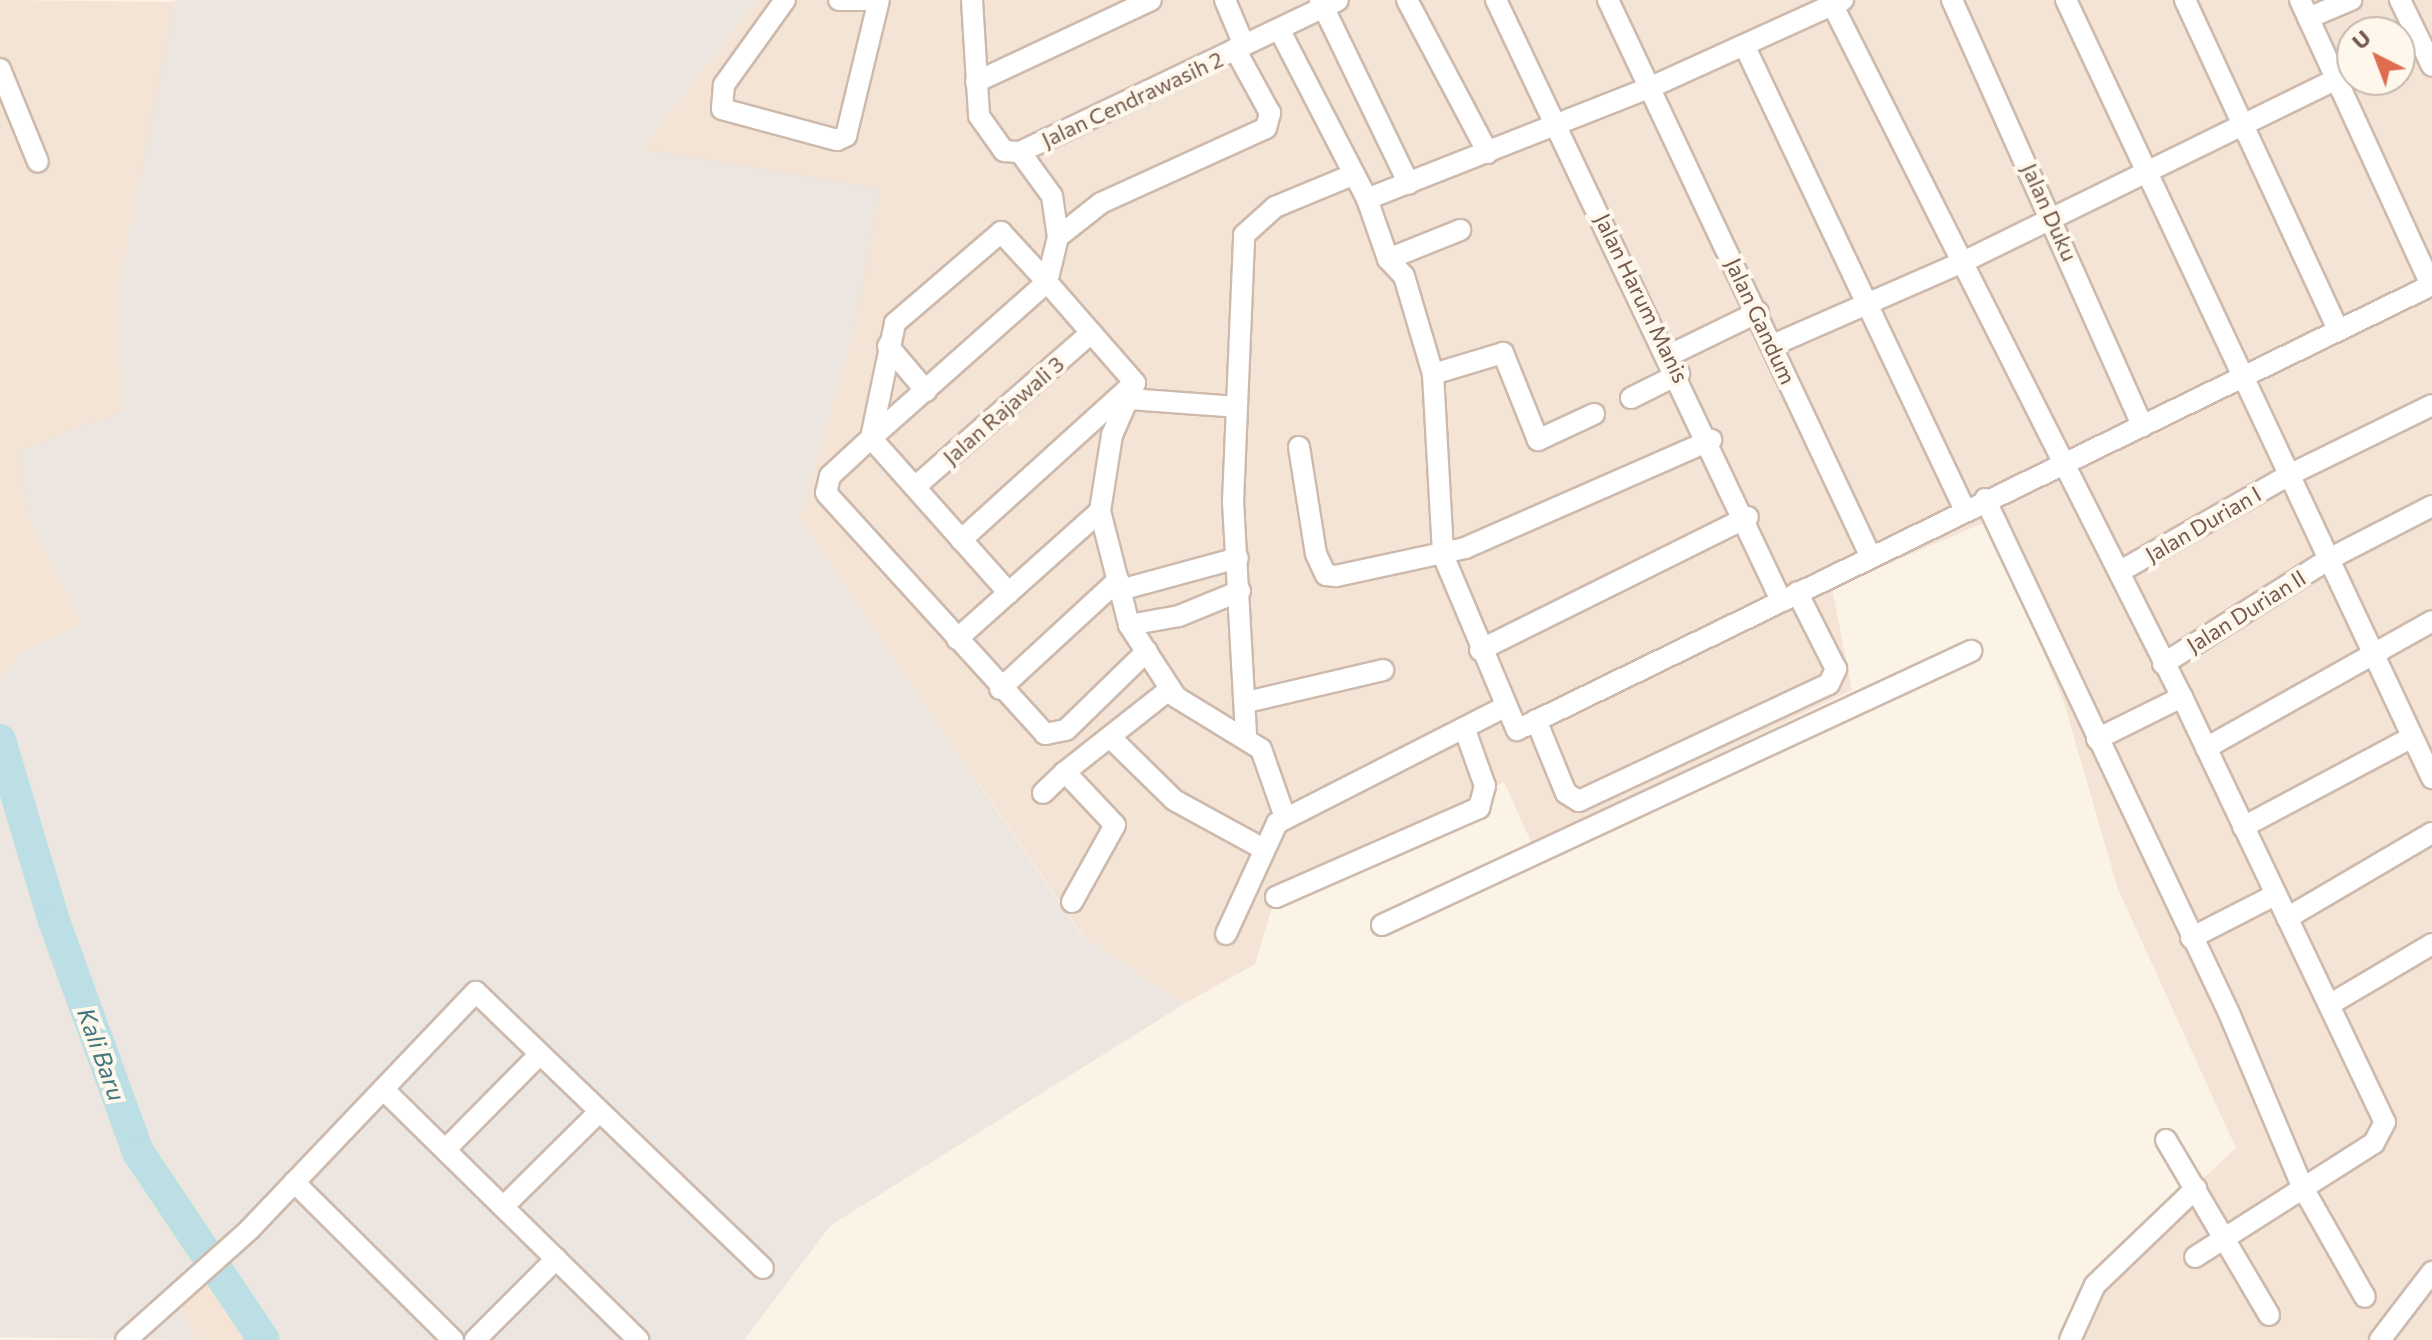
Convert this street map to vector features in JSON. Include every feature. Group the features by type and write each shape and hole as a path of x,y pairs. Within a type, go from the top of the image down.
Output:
{"street":[{"path":"785,0 724,85 722,109 837,140 846,136 879,0"},
{"path":"839,0 865,0"},
{"path":"976,82 1151,0"},
{"path":"1058,237 1101,203 1271,121 1240,47 1225,0"},
{"path":"1407,0 1488,153"},
{"name":"Jalan Harum Manis","path":"1496,0 1748,517 1788,595 1836,669 1829,684 1579,801 1566,793 1536,720"},
{"name":"Jalan Duku","path":"1952,0 2054,217 2143,426"},
{"path":"2066,0 2241,379 2432,778"},
{"path":"2185,0 2338,330"},
{"path":"1279,29 1350,176 1367,199 1388,259 1409,287 1433,374 1443,555 1503,708 1517,730 1964,508 2143,426 2432,285 2304,9 2351,0"},
{"path":"2400,0 2432,66"},
{"name":"Jalan Gandum","path":"1611,1 1649,88 1758,312 1870,555"},
{"path":"1328,2 1409,184"},
{"name":"Jalan Cendrawasih 2","path":"1020,152 1279,29 1328,2"},
{"path":"1367,199 1649,88 1745,47 1835,2 1961,263 2182,697 2329,1005 2384,1132 2195,1257"},
{"path":"979,3 976,82 979,116 991,138 1004,151 1020,152 1052,196 1058,237 1047,282 830,476 826,493 1000,689 1056,738 1147,651"},
{"path":"1745,47 1964,508"},
{"path":"0,69 38,162"},
{"path":"1773,345 1961,263 2335,80"},
{"path":"1246,734 1247,702 1238,558 1237,407 1244,235 1275,207 1350,176"},
{"path":"1388,259 1460,230"},
{"path":"871,438 888,346 909,308 994,233 1006,234 1091,333 1132,391 1237,407"},
{"path":"1670,355 1758,312"},
{"name":"Jalan Rajawali 3","path":"915,487 1091,333"},
{"path":"888,346 926,391"},
{"path":"1433,374 1503,353 1538,440 1594,414"},
{"path":"1631,398 1679,374"},
{"path":"1132,391 1112,435 1100,511 1129,625 1169,690 1246,734 1267,761 1285,817"},
{"path":"961,540 1132,391"},
{"name":"Jalan Durian I","path":"2119,572 2287,476 2432,405"},
{"path":"871,438 1009,593"},
{"path":"1299,447 1316,554 1326,575 1443,555 1711,440"},
{"path":"1985,499 2191,938 2303,1188 2365,1297"},
{"name":"Jalan Durian II","path":"2163,664 2329,559 2432,506"},
{"path":"957,639 1100,511"},
{"path":"1480,650 1748,517"},
{"path":"1000,689 1119,585 1238,558"},
{"path":"1129,625 1179,616 1240,591"},
{"path":"2206,748 2370,652 2432,621"},
{"path":"1382,925 1971,651"},
{"path":"1247,702 1383,670"},
{"path":"1043,793 1169,690"},
{"path":"2097,739 2182,697"},
{"path":"1226,934 1260,847 1285,817 1465,730 1503,708"},
{"path":"1276,897 1479,808 1485,786 1465,730"},
{"path":"2243,827 2412,737"},
{"path":"1111,738 1174,800 1260,847"},
{"path":"1065,772 1115,825 1072,902"},
{"path":"2287,918 2432,833"},
{"path":"2191,938 2275,895"},
{"path":"2329,1005 2432,944"},
{"path":"126,1340 249,1230 476,992 763,1268"},
{"path":"445,1150 540,1054"},
{"path":"383,1089 638,1340"},
{"path":"503,1207 600,1111"},
{"path":"2166,1140 2269,1315"},
{"path":"294,1182 453,1340"},
{"path":"2070,1340 2095,1285 2196,1188"},
{"path":"475,1340 556,1259"},
{"path":"2380,1340 2432,1272"}],"shaded area":[{"path":"0,0 176,2 118,291 122,411 28,517 82,624 20,654 0,680"},
{"path":"175,0 757,0 641,149 880,189 853,334 799,519 1082,936 1184,1004 831,1225 744,1340 283,1340 217,1269 178,1304 197,1340 0,1337 0,680 20,654 82,624 28,517 18,451 122,411 118,291"},
{"path":"757,0 2432,0 2432,1340 2072,1340 2101,1274 2236,1148 2118,889 2064,703 1990,520 1832,588 1852,690 1532,844 1504,782 1276,894 1255,964 1184,1004 1083,936 799,519 853,334 641,149"},
{"path":"217,1269 283,1340 197,1340 178,1304"}],"waterway":[{"name":"Kali Baru","path":"0,740 54,921 138,1152 264,1340"}]}
